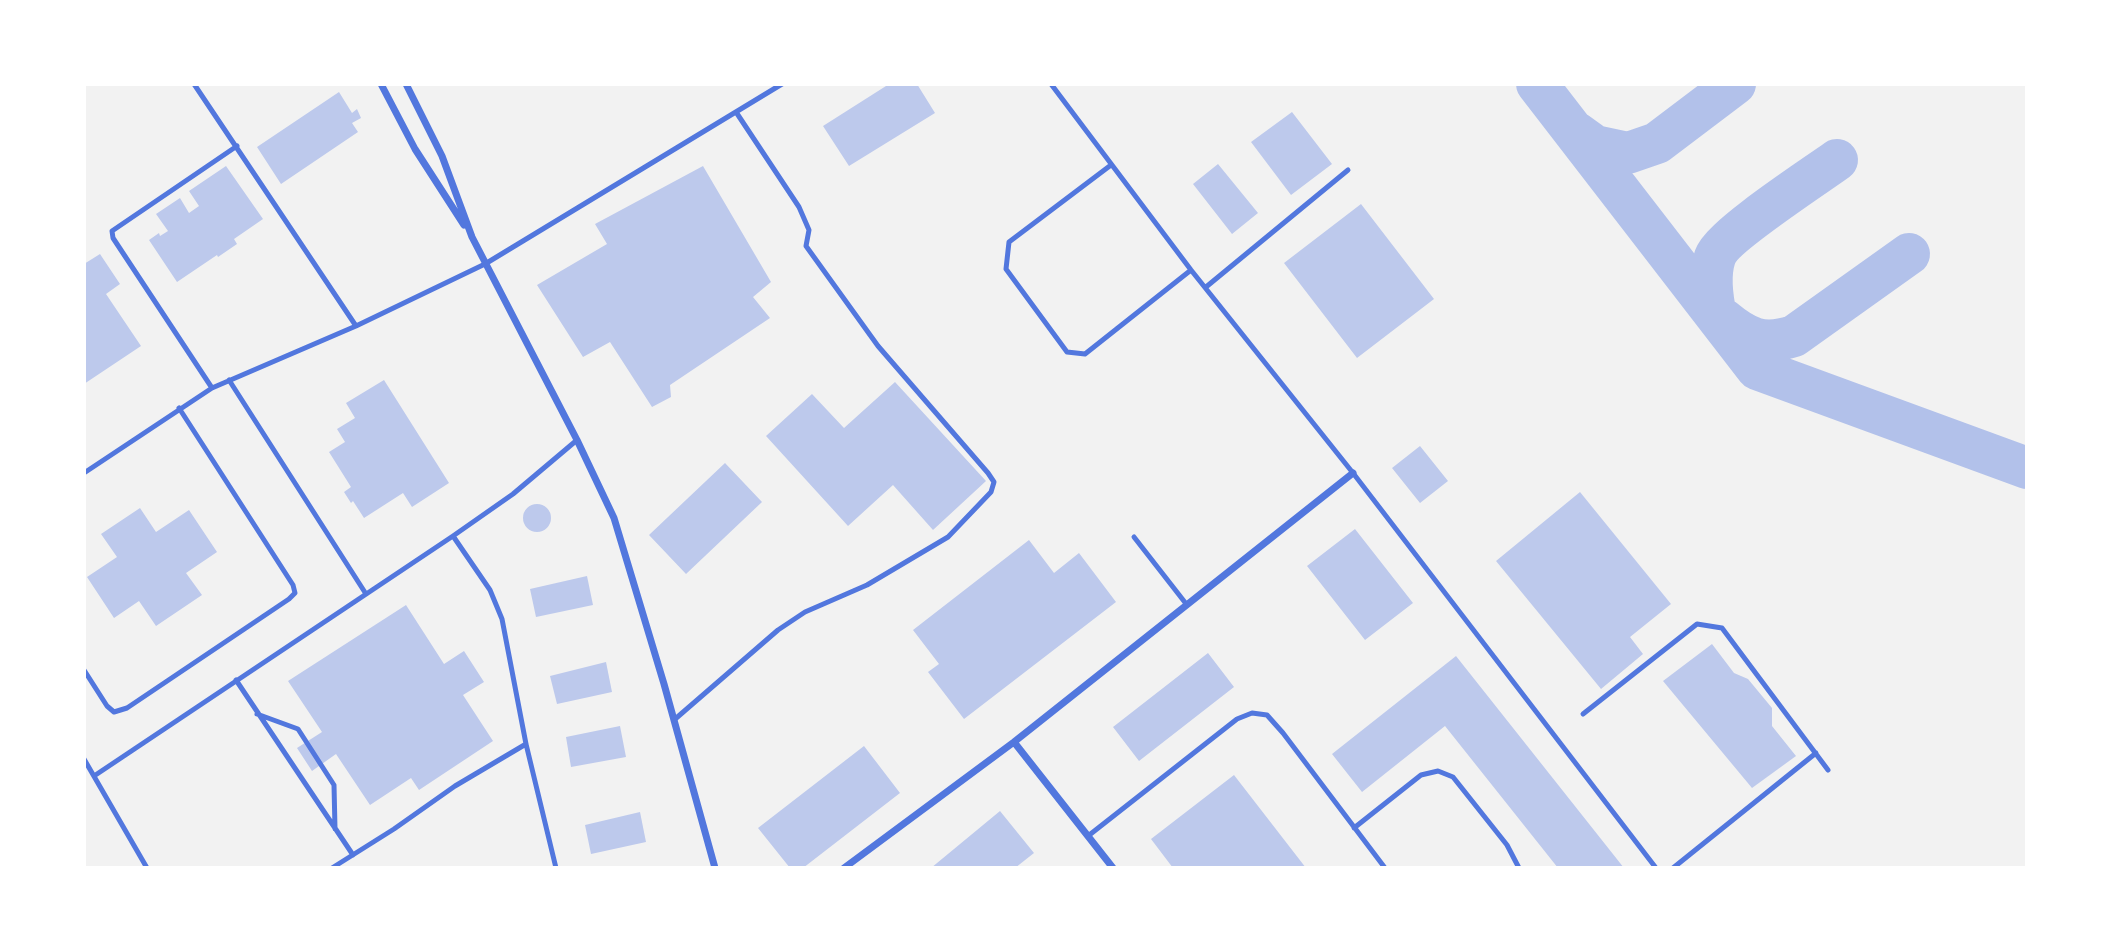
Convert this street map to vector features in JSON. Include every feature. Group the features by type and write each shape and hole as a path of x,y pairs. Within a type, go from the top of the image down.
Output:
{"street":[{"path":"382,84 415,149 472,237"},
{"path":"406,84 442,156 472,237 577,440 614,518 715,868"},
{"path":"844,868 1014,742 1353,473"},
{"path":"1014,742 1113,868"}],"lane":[{"path":"194,84 356,326"},
{"path":"84,473 212,388 356,326 485,264 782,84"},
{"path":"1051,84 1191,270 1353,473 1656,868"},
{"path":"674,720 778,630 804,611 867,585 948,537 991,492 994,482 878,346 806,246 809,230 799,207 736,113"},
{"path":"212,388 113,239 112,230 237,146"},
{"path":"1111,165 1009,243 1006,269 1067,352 1085,355 1191,270"},
{"path":"1206,287 1348,170"},
{"path":"229,380 366,594"},
{"path":"84,670 107,706 114,712 127,708 295,593 293,585 179,408"},
{"path":"94,776 453,536 513,494 577,440"},
{"path":"453,536 490,590 502,620 526,744 556,868"},
{"path":"1134,537 1187,605"},
{"path":"1583,714 1698,624 1709,625 1722,628 1828,770"},
{"path":"236,680 353,855"},
{"path":"1088,836 1237,719 1252,713 1267,715 1385,868"},
{"path":"257,715 298,729 334,785 335,829"},
{"path":"332,868 455,786 526,744"},
{"path":"1672,868 1816,753"},
{"path":"84,759 147,868"},
{"path":"1354,828 1420,775 1438,771 1453,777 1507,845 1519,868"}],"building":[{"path":"885,84 917,84 935,113 849,166 823,126 886,86"},
{"path":"339,92 352,113 357,109 361,118 352,123 358,132 281,184 257,147"},
{"path":"1292,112 1332,164 1291,195 1251,142"},
{"path":"1218,164 1258,213 1232,234 1193,184"},
{"path":"226,166 263,219 234,239 237,244 177,282 149,240 168,231 156,214 180,198 189,213 199,206 189,191"},
{"path":"703,166 771,282 753,297 770,318 670,385 671,397 652,407 610,342 583,357 537,285 607,244 595,224"},
{"path":"1361,204 1434,299 1357,358 1284,263"},
{"path":"100,254 120,284 106,294 141,346 84,384 84,264"},
{"path":"384,380 449,483 412,507 403,493 364,518 344,492 351,487 329,452 345,442 337,429 355,418 346,403"},
{"path":"895,382 986,481 933,530 893,485 848,526 766,436 812,394 844,428"},
{"path":"1420,446 1448,481 1420,503 1392,468"},
{"path":"725,463 762,502 686,574 649,535"},
{"path":"1580,492 1671,604 1630,637 1643,654 1601,689 1496,561"},
{"path":"537,504 547,508 551,518 547,528 537,532 527,528 523,518 527,508"},
{"path":"140,508 156,532 189,510 217,552 186,573 202,595 156,626 139,601 114,618 87,577 117,557 101,534"},
{"path":"1355,529 1413,603 1365,640 1307,566"},
{"path":"1029,540 1054,573 1079,553 1116,602 964,719 928,672 939,664 913,630"},
{"path":"587,576 593,605 536,617 530,589"},
{"path":"406,605 444,664 464,651 484,682 463,695 493,741 419,790 411,778 370,805 336,754 312,771 297,748 322,732 288,681"},
{"path":"1712,644 1734,673 1748,679 1772,708 1772,726 1796,756 1752,788 1663,681"},
{"path":"1208,653 1234,687 1139,761 1113,727"},
{"path":"1456,656 1624,868 1558,868 1445,726 1362,792 1332,754"},
{"path":"606,662 612,692 557,704 550,676"},
{"path":"620,726 626,757 571,767 566,737"},
{"path":"864,746 900,793 803,868 790,868 758,828"},
{"path":"1234,775 1306,868 1173,868 1151,839"},
{"path":"1000,811 1034,853 1015,868 931,868"},
{"path":"640,812 646,842 591,854 585,825"}],"taxiway":[{"path":"1537,84 1757,369 2027,468"},
{"path":"1577,133 1595,146 1628,153 1657,143 1735,84"},
{"path":"1716,316 1712,271 1715,257 1721,247 1751,221 1837,160"},
{"path":"1723,319 1740,332 1756,339 1773,340 1794,336 1909,254"}]}
